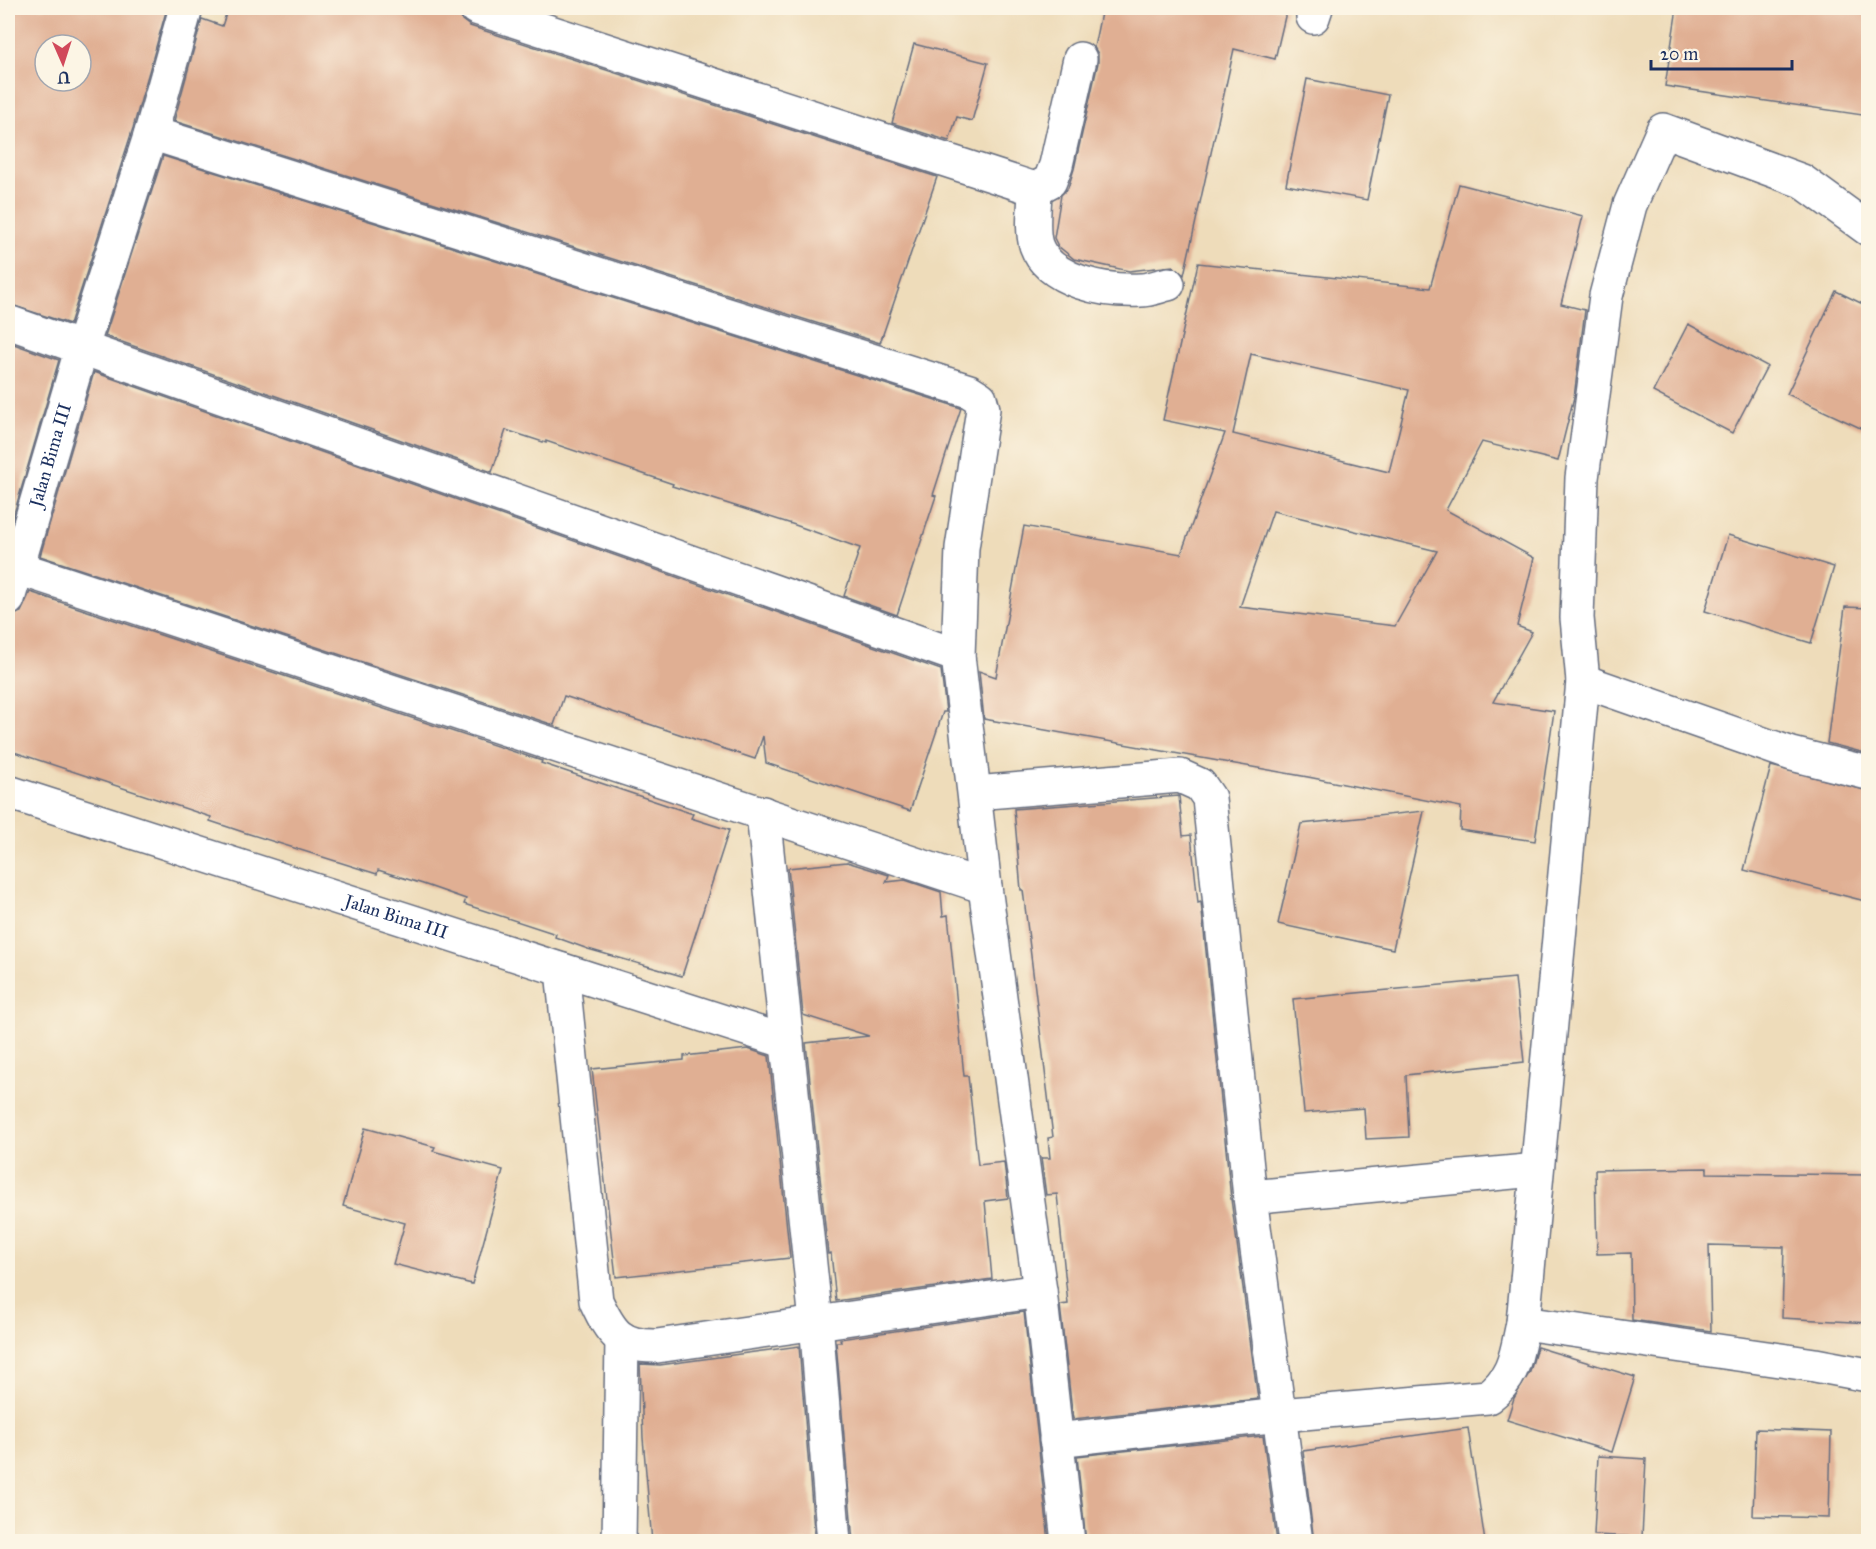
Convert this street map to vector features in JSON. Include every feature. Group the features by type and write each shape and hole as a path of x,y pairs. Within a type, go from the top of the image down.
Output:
{"street":[{"name":"Jalan Bima III","path":"8,599 82,347 152,133 186,8"},
{"path":"476,8 1035,189 1050,181 1056,165 1080,59"},
{"path":"1056,1440 1280,1414 1488,1398 1505,1383 1514,1364 1522,1323 1583,681 1576,618 1582,478 1606,296 1630,205 1663,130 1802,181 1869,229"},
{"path":"152,133 969,391 980,398 983,409 963,548 958,656 985,887 1040,1291 1068,1542"},
{"path":"1035,189 1035,242 1043,258 1053,269 1094,286 1142,291 1168,284"},
{"path":"8,322 958,656"},
{"path":"18,568 985,887"},
{"path":"1583,681 1792,754 1869,773"},
{"path":"975,793 1180,776 1200,786 1209,798 1250,1197 1296,1542"},
{"name":"Jalan Bima III","path":"8,792 787,1042"},
{"path":"763,813 816,1322 834,1542"},
{"path":"562,970 596,1301 608,1328 622,1340 638,1346 657,1346 1040,1291"},
{"path":"1250,1197 1536,1170"},
{"path":"1522,1323 1815,1365 1869,1376"},
{"path":"620,1542 622,1340"}],"building":[{"path":"8,8 167,8 133,128 70,324 8,304"},
{"path":"228,8 446,8 458,11 462,20 470,26 937,177 880,343 174,121 202,19 222,26"},
{"path":"1102,8 1287,8 1275,59 1234,49 1184,275 1173,266 1129,271 1074,259 1058,246 1054,238 1061,195 1068,188 1074,169 1098,63 1098,54 1094,47"},
{"path":"1677,8 1869,8 1869,116 1665,86"},
{"path":"914,44 988,63 972,121 957,117 949,141 892,123"},
{"path":"1307,79 1388,95 1367,200 1286,185"},
{"path":"163,156 961,408 933,495 936,496 897,615 844,596 860,548 795,525 672,486 673,484 546,441 546,443 506,430 492,472 105,336"},
{"path":"1459,184 1583,216 1561,304 1585,310 1574,397 1558,461 1482,442 1446,510 1534,558 1517,626 1532,632 1493,702 1554,711 1535,841 1460,830 1461,807 984,719 979,671 996,677 1024,526 1181,554 1225,433 1163,420 1198,263 1430,288","holes":["1251,354 1409,390 1389,472 1233,434","1273,511 1437,551 1395,626 1240,607"]},
{"path":"1836,291 1869,307 1869,432 1787,394"},
{"path":"1688,324 1767,366 1732,433 1653,392"},
{"path":"8,342 59,360 8,534"},
{"path":"94,372 941,670 946,712 943,712 910,811 766,763 763,736 755,759 564,696 554,725 40,556"},
{"path":"1728,535 1834,567 1811,643 1705,611"},
{"path":"30,592 542,761 541,763 693,814 691,818 729,830 682,976 588,949 555,937 556,934 464,904 466,899 423,884 378,870 377,874 246,833 210,821 211,817 8,750 8,617 21,612"},
{"path":"1845,607 1869,608 1869,754 1827,743"},
{"path":"1771,766 1869,791 1869,902 1744,870"},
{"path":"1179,796 1183,836 1191,835 1198,903 1201,902 1231,1199 1258,1399 1073,1419 1060,1305 1068,1304 1057,1194 1046,1195 1041,1158 1050,1158 1048,1138 1053,1137 1023,890 1021,890 1014,809"},
{"path":"1424,811 1393,949 1278,924 1301,824"},
{"path":"847,862 889,875 886,882 905,880 941,892 943,916 948,915 964,1076 968,1076 978,1165 1004,1162 1008,1198 985,1201 992,1279 836,1301 831,1253 828,1254 806,1043 869,1036 803,1015 788,868"},
{"path":"1515,978 1524,1062 1406,1075 1409,1137 1366,1139 1364,1108 1304,1113 1293,999"},
{"path":"748,1049 769,1056 790,1258 616,1277 592,1069 684,1060 684,1056"},
{"path":"365,1128 435,1147 433,1151 503,1170 472,1284 393,1264 405,1223 343,1206"},
{"path":"1707,1168 1707,1173 1869,1175 1869,1323 1782,1318 1784,1247 1709,1245 1711,1331 1632,1320 1631,1253 1597,1254 1595,1170"},
{"path":"1024,1312 1049,1542 853,1542 836,1342 841,1342 840,1339"},
{"path":"799,1346 815,1542 652,1542 643,1438 640,1364 660,1365"},
{"path":"1537,1347 1635,1377 1612,1452 1507,1420 1514,1398 1530,1372"},
{"path":"1468,1428 1485,1542 1314,1542 1303,1451"},
{"path":"1756,1429 1831,1432 1829,1518 1753,1516"},
{"path":"1263,1436 1277,1542 1086,1542 1077,1456"},
{"path":"1598,1456 1646,1459 1642,1537 1594,1535"}]}
